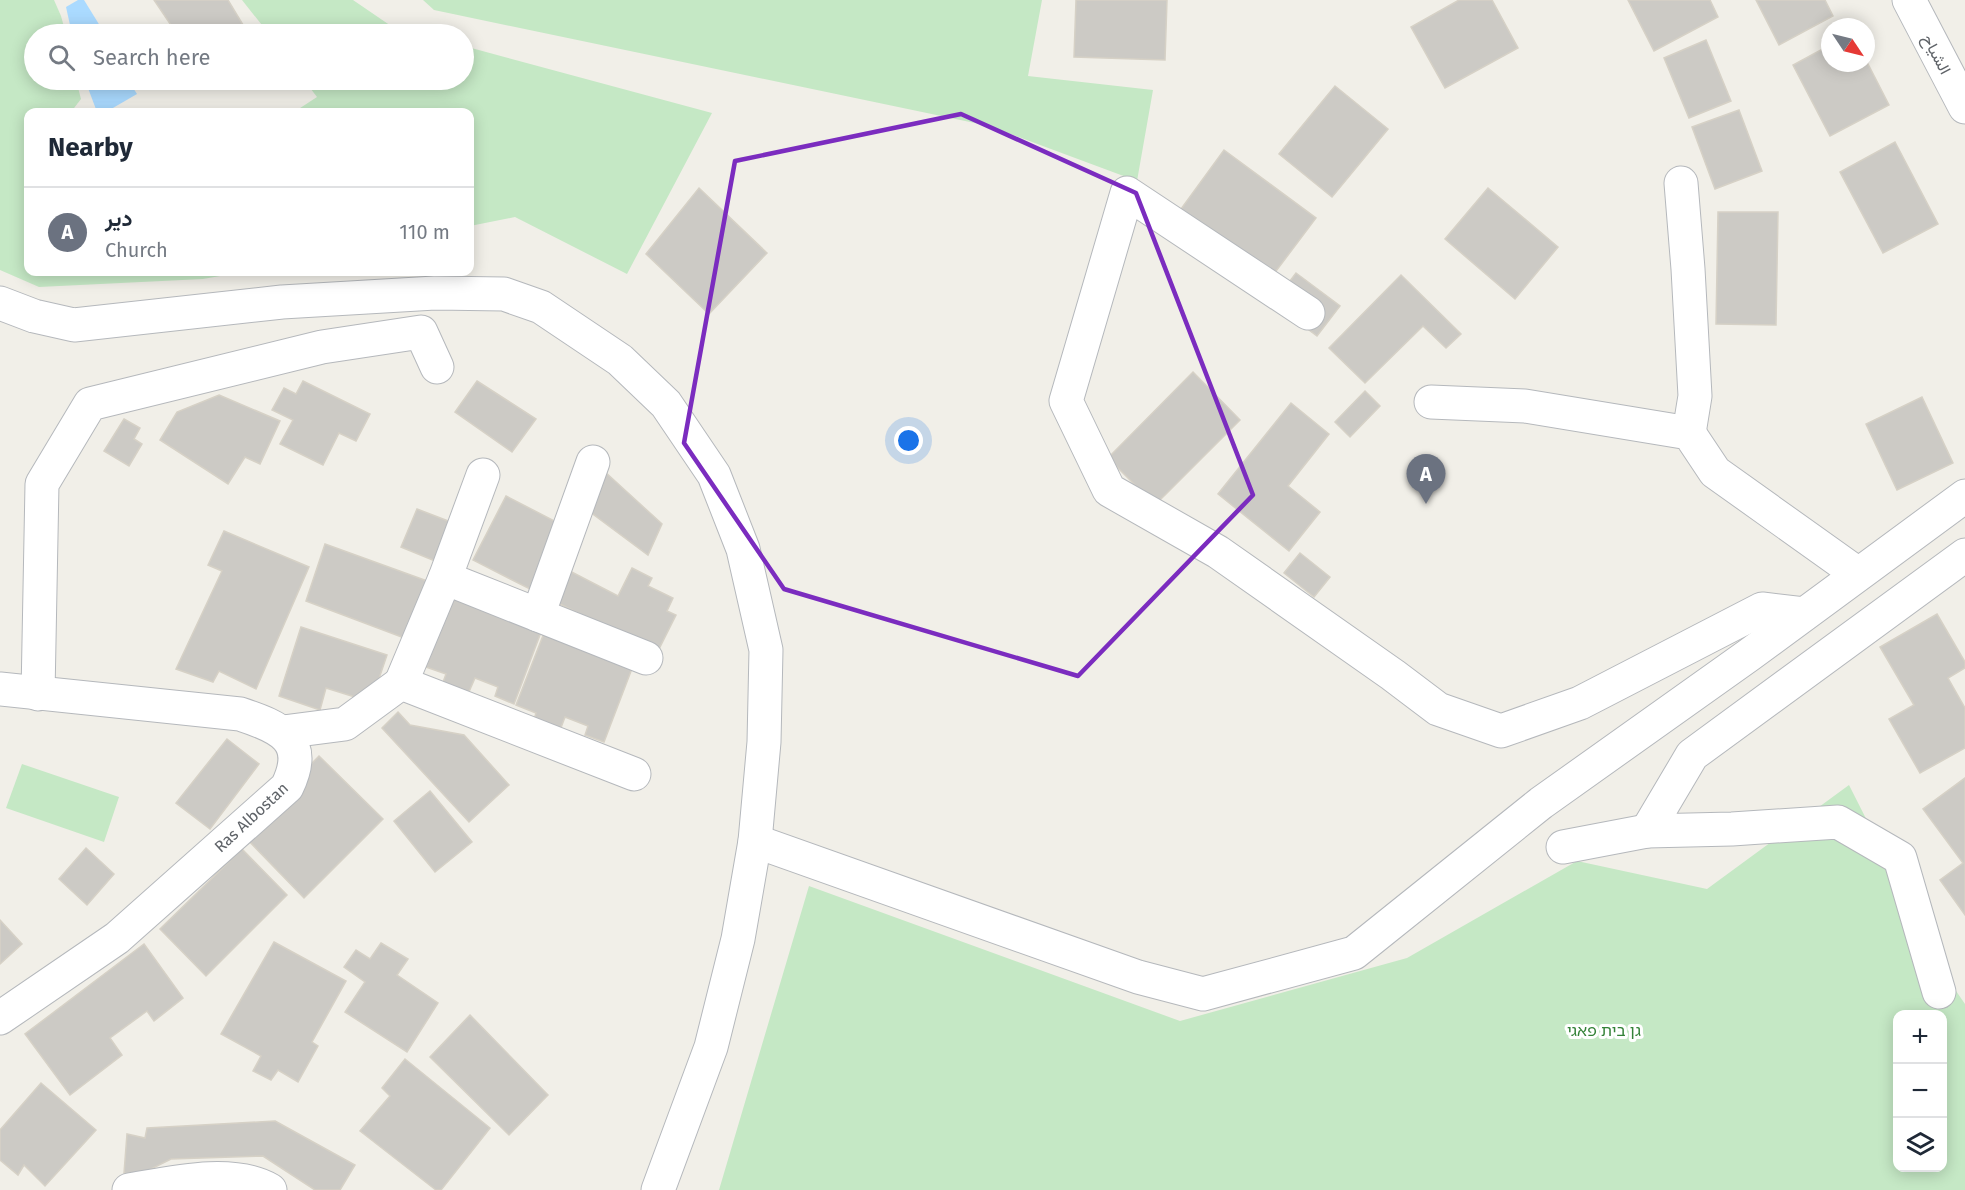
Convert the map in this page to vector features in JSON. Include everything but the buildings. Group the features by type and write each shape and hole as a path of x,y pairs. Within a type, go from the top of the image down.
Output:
{"street":[{"name":"الشياح","path":"1909,0 1965,107"},
{"path":"1681,183 1695,396 1689,433 1715,472 1858,574"},
{"path":"1308,313 1127,193 1066,401 1109,490 1218,552 1438,709 1501,730 1580,703 1762,609 1804,614"},
{"path":"0,303 34,316 74,325 282,302 435,293 504,294 541,307 620,360 666,404 714,475 743,549 766,650 764,742 755,841 738,939 711,1047 658,1190"},
{"path":"38,694 42,484 90,404 322,347 421,332 437,367"},
{"path":"1431,402 1525,406 1689,433"},
{"path":"538,615 593,462"},
{"path":"0,689 240,714 267,723 283,732 345,724 401,683 445,578 483,475"},
{"path":"755,841 1138,977 1203,994 1354,953 1541,803 1954,504 1965,540"},
{"path":"1647,831 1692,756 1965,555"},
{"path":"445,578 646,658"},
{"path":"401,683 634,774"},
{"name":"Ras Albostan","path":"0,1018 117,938 287,787 294,772 293,743 283,732"},
{"path":"1563,847 1647,831 1732,829 1838,822 1900,858 1939,993"},
{"path":"129,1190 225,1178 260,1184 270,1190"}],"highlighted area":[{"path":"961,114 1136,193 1253,495 1078,676 784,589 684,443 735,161"}],"green space":[{"path":"0,0 54,0 63,24 24,24 24,90 79,90 81,99 74,108 24,108 24,276 220,276 203,279 39,287 0,270"},
{"path":"242,0 353,0 388,24 261,24"},
{"path":"423,0 1042,0 1028,76 1153,90 1137,181 989,126 434,10"},
{"path":"474,49 712,113 627,274 515,217 474,225 474,108 300,108 317,97 312,90 474,90"},
{"path":"22,764 119,797 104,842 6,808"},
{"name":"גן בית פאגי","path":"1849,785 1945,975 1965,1004 1965,1190 719,1190 809,886 1180,1021 1407,958 1577,861 1707,889"}],"water":[{"path":"78,0 84,0 99,24 70,24 66,7"},
{"path":"89,90 134,90 137,94 113,108 96,108"}],"place":[{"name":"دير","path":"1426,504"}]}
